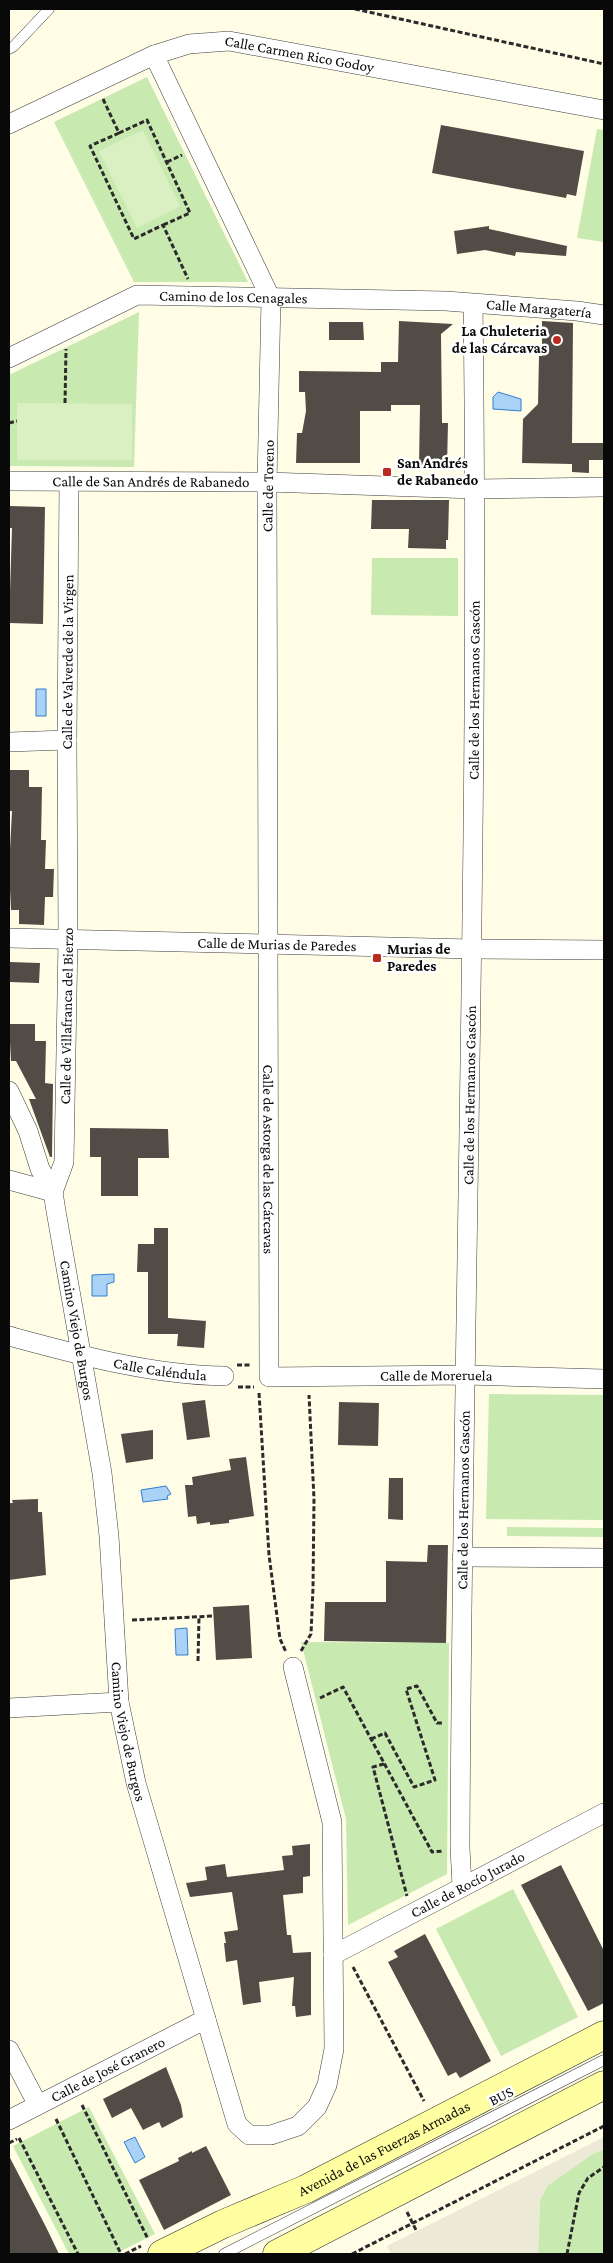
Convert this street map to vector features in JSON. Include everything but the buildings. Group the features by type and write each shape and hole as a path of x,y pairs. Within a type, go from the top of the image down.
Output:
{"street":[{"name":"Calle Carmen Rico Godoy","path":"9,124 154,55 189,44 230,41 604,110"},
{"name":"Calle de Toreno","path":"154,55 271,299 267,482 268,944"},
{"name":"Camino de los Cenagales","path":"9,358 137,295 473,304"},
{"name":"Calle Maragatería","path":"473,304 577,311 604,315"},
{"name":"Calle de los Hermanos Gascón","path":"462,1886 460,1848 462,1557 472,949 475,489 473,304"},
{"name":"Calle de San Andrés de Rabanedo","path":"9,481 267,482 475,489 604,487"},
{"name":"Calle de Valverde de la Virgen","path":"66,840 69,482"},
{"path":"9,742 66,740"},
{"name":"Calle de Villafranca del Bierzo","path":"53,1192 64,1162 68,939 66,840"},
{"name":"Calle de Murias de Paredes","path":"9,938 472,949 604,950"},
{"name":"Calle de Astorga de las Cárcavas","path":"268,944 269,1377"},
{"name":"Camino Viejo de Burgos","path":"9,1091 28,1131 40,1169 53,1192 95,1428 109,1536 119,1702 136,1783 237,2124 249,2135 271,2135 298,2126 317,2107 327,2085 334,2048 333,1955"},
{"path":"9,1180 53,1192"},
{"name":"Calle Caléndula","path":"9,1336 82,1355 229,1382"},
{"name":"Calle de Moreruela","path":"269,1377 465,1375 604,1379"},
{"path":"462,1557 604,1558"},
{"path":"293,1666 332,1822 333,1955"},
{"path":"9,1708 119,1702"},
{"name":"Calle de Rocío Jurado","path":"333,1955 604,1813"},
{"name":"Calle de José Granero","path":"9,2120 206,2019"},
{"name":"Avenida de las Fuerzas Armadas","path":"156,2248 223,2224 306,2189 604,2035"},
{"path":"9,2050 38,2105"},
{"path":"278,2254 604,2085"}],"lane":[{"path":"9,49 49,9"},
{"name":"BUS","path":"224,2254 604,2060"}],"path":[{"path":"355,9 604,64"},
{"path":"96,82 119,133"},
{"path":"147,120 190,213 163,225 134,240 90,146 147,120"},
{"path":"163,225 195,297"},
{"path":"65,403 67,344"},
{"path":"9,423 17,421"},
{"path":"309,1376 314,1498 314,1588 311,1634"},
{"path":"229,1382 259,1387 269,1555 280,1639 293,1666"},
{"path":"125,1621 214,1616"},
{"path":"198,1661 199,1617"},
{"path":"371,1739 385,1733 414,1787 435,1780 406,1689 417,1686 437,1723"},
{"path":"312,1701 343,1687 432,1852"},
{"path":"384,1764 373,1767 406,1895 413,1912"},
{"path":"352,1966 424,2101"},
{"path":"82,2105 156,2248"},
{"path":"56,2119 120,2254"},
{"path":"352,2254 604,2126"},
{"path":"19,2138 78,2254"},
{"path":"567,2254 579,2193 588,2178 604,2167"},
{"path":"407,2212 417,2232"}],"green space":[{"path":"147,77 248,282 134,282 54,122"},
{"path":"597,129 604,130 604,242 577,238"},
{"path":"143,130 180,206 137,228 99,151"},
{"path":"139,312 134,467 9,466 9,375"},
{"path":"17,403 132,404 132,460 17,460"},
{"path":"372,558 458,558 458,616 371,615"},
{"path":"489,1394 604,1395 604,1520 486,1519"},
{"path":"507,1527 604,1528 604,1537 507,1536"},
{"path":"301,1642 449,1643 447,1874 348,1925 346,1819"},
{"path":"513,1889 578,2017 501,2056 436,1929"},
{"path":"89,2107 155,2234 115,2254 69,2254 13,2146"},
{"path":"604,2149 604,2254 538,2254 540,2200 547,2186 594,2153"}],"shaded area":[{"path":"604,2137 604,2149 594,2153 547,2186 540,2201 538,2254 391,2254 387,2246"}],"water":[{"path":"498,392 521,399 521,411 493,409 493,397"},
{"path":"36,689 46,689 46,716 36,716"},
{"path":"114,1274 114,1282 107,1284 107,1296 92,1296 92,1275"},
{"path":"166,1486 171,1494 167,1496 168,1499 143,1502 141,1490"},
{"path":"187,1628 188,1655 176,1655 175,1629"},
{"path":"135,2137 145,2157 135,2163 124,2142"}],"place":[{"name":"La Chuleteria de las Cárcavas","path":"557,340"},
{"name":"San Andrés de Rabanedo","path":"387,472"},
{"name":"Murias de Paredes","path":"377,958"}]}
